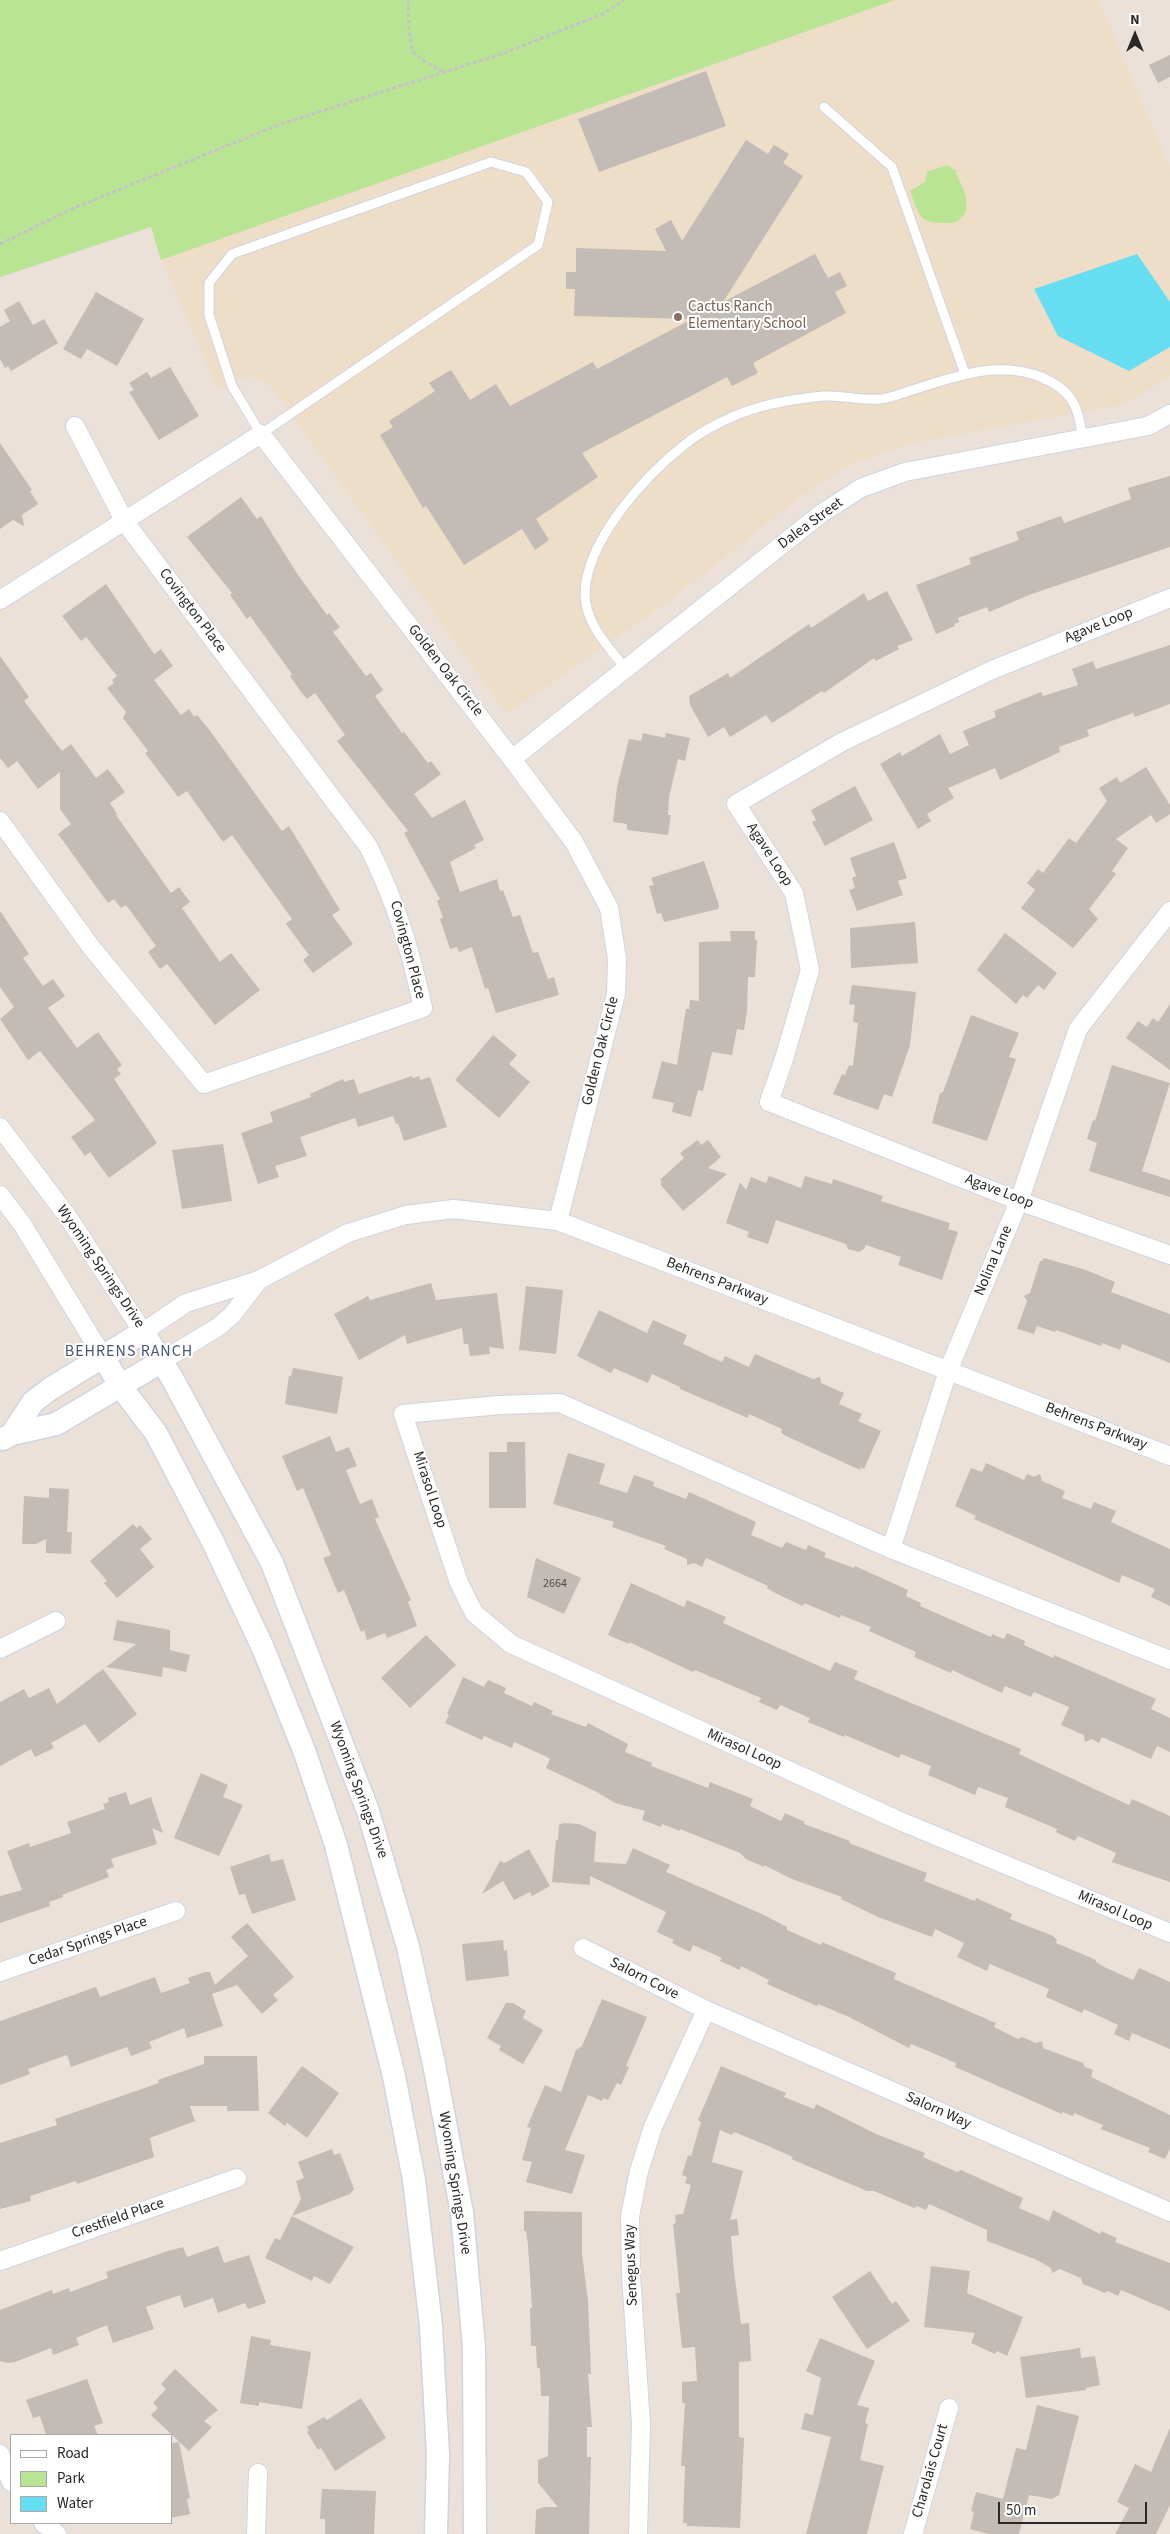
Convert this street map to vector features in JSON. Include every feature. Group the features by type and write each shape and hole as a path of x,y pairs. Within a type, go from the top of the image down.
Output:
{"street":[{"name":"Dalea Street","path":"512,759 822,513 861,488 905,472 1148,426 1170,414"},
{"name":"Covington Place","path":"0,821 91,947 204,1084 423,1008 412,957 390,891 368,846 125,522 75,426"},
{"path":"0,600 262,434"},
{"name":"Golden Oak Circle","path":"262,434 574,842 609,908 617,959 616,994 558,1221"},
{"name":"Agave Loop","path":"1170,598 992,670 842,742 736,804 794,893 810,970 784,1059 769,1102 1019,1201 1170,1255"},
{"name":"Nolina Lane","path":"891,1550 948,1370 1019,1201 1078,1029 1170,911"},
{"name":"Wyoming Springs Drive","path":"0,1127 68,1217 162,1361 272,1563 368,1811 408,1947 434,2064 462,2213 474,2347 475,2534"},
{"path":"0,1196 22,1224 121,1387 156,1434 214,1544 263,1648 305,1753 336,1845 387,2047 414,2180 432,2336 438,2455 436,2534"},
{"name":"Behrens Parkway","path":"6,1437 33,1402 50,1389 102,1355 143,1332 186,1303 259,1280 348,1233 406,1215 453,1209 558,1221 1170,1456"},
{"name":"Behrens Parkway","path":"6,1437 56,1424 121,1387 218,1327 232,1315 259,1280"},
{"name":"Mirasol Loop","path":"1170,1660 891,1550 560,1404 499,1405 403,1414 459,1583 474,1613 511,1644 900,1821 1170,1933"},
{"path":"0,1650 56,1621"},
{"name":"Cedar Springs Place","path":"0,1972 176,1911"},
{"name":"Salorn Cove","path":"583,1948 706,2010"},
{"name":"Salorn Way","path":"706,2010 1170,2212"},
{"name":"Senegus Way","path":"638,2534 641,2424 631,2275 630,2216 639,2171 653,2127 706,2010"},
{"name":"Crestfield Place","path":"0,2260 237,2178"},
{"name":"Charolais Court","path":"913,2534 949,2408"},
{"path":"0,2454 10,2479"},
{"path":"256,2534 258,2473"},
{"path":"44,2524 57,2534"}],"lane":[{"path":"824,107 892,167 965,374"},
{"path":"491,162 526,172 548,202 538,245 262,434 232,386 209,315 209,283 232,254 491,162"},
{"path":"626,669 600,636 590,618 585,595 588,570 602,540 626,504 654,470 678,449 720,423 760,407 824,396 881,399 965,374 1000,368 1025,370 1067,391 1077,408 1083,438"}],"path":[{"path":"408,0 412,51 425,62 446,73"},
{"path":"0,244 119,188 278,125 504,53 603,14 624,0"}],"shaded area":[{"name":"Cactus Ranch Elementary School","path":"895,0 1099,0 1170,168 1170,376 1124,404 912,443 849,465 801,496 673,598 507,714 269,384 249,375 218,390 161,260"}],"green space":[{"path":"0,0 895,0 161,260 151,227 0,277"},
{"path":"947,165 955,170 964,192 967,206 965,212 954,223 928,221 917,210 910,191 925,182 927,172"}],"water":[{"path":"1137,254 1170,302 1170,347 1129,371 1058,336 1034,289"}],"building":[{"path":"1170,55 1170,77 1158,83 1149,65"},
{"path":"706,71 726,126 599,172 578,119"},
{"path":"746,140 768,154 774,145 789,154 783,163 803,176 723,302 815,254 828,278 840,272 847,286 835,292 846,313 753,363 758,373 732,386 727,377 582,453 598,477 536,519 549,540 535,550 522,529 464,565 426,506 423,508 380,435 393,427 389,421 435,391 429,383 451,370 470,400 496,384 510,406 593,362 597,369 692,319 574,316 575,289 566,289 566,272 576,272 576,248 666,251 655,229 671,220 682,241"},
{"path":"96,292 144,319 117,366 87,349 81,359 63,349"},
{"path":"19,301 33,325 44,319 58,343 11,371 8,366 5,368 0,359 0,327 10,321 4,310"},
{"path":"170,367 199,416 159,440 129,392 134,390 129,383 147,372 151,378"},
{"path":"0,443 32,490 30,491 38,504 22,515 24,526 13,520 0,529"},
{"path":"1170,476 1170,547 1029,595 989,612 987,607 958,618 959,622 954,624 955,626 936,634 916,585 971,564 969,558 1019,540 1016,532 1061,516 1064,523 1131,499 1128,488"},
{"path":"241,497 257,519 261,516 298,575 327,615 329,613 340,627 333,632 366,676 371,673 383,690 375,696 402,733 404,732 428,763 431,761 441,774 414,794 432,818 465,800 484,840 474,845 476,848 450,862 460,892 497,879 500,891 503,890 513,917 520,915 533,953 538,952 548,979 554,977 559,995 496,1013 488,988 485,989 472,947 459,952 457,947 450,949 440,919 443,917 437,901 440,899 404,833 408,831 337,741 345,735 315,693 307,699 301,692 290,676 292,674 250,616 247,619 230,595 232,593 187,537"},
{"path":"106,584 154,654 161,649 173,666 154,680 181,715 189,709 194,717 197,715 282,831 289,826 340,910 332,915 353,944 313,973 303,960 309,955 286,924 292,919 232,835 223,842 187,791 178,797 145,753 148,751 123,718 126,712 107,688 114,683 112,680 117,676 86,637 81,641 62,616"},
{"path":"887,591 913,640 897,646 899,649 876,661 874,658 824,693 822,691 772,723 766,715 730,737 724,727 708,737 690,705 689,696 728,673 730,678 809,624 811,628 864,593 868,601"},
{"path":"1170,645 1170,704 1135,717 1133,713 1087,730 1089,736 1059,747 1060,752 1000,780 995,768 948,788 954,798 927,814 931,821 918,829 880,764 900,752 902,756 940,734 950,754 969,745 963,731 996,717 994,711 1041,692 1043,696 1078,685 1072,669 1093,661 1096,669"},
{"path":"0,656 29,697 24,701 62,751 71,744 96,778 108,769 125,792 110,803 116,815 171,893 179,887 190,902 182,908 220,962 231,953 260,990 215,1025 167,964 160,969 148,952 156,946 126,905 121,908 114,899 108,903 58,834 71,824 60,809 60,772 38,789 17,761 8,768 0,758"},
{"path":"643,733 665,738 666,733 690,738 685,761 678,759 669,797 668,815 671,815 668,835 627,830 627,824 613,822 617,787 629,739 641,741"},
{"path":"1146,767 1170,805 1170,814 1156,823 1151,815 1116,839 1128,848 1112,871 1116,874 1089,909 1098,919 1073,948 1021,908 1035,890 1027,883 1038,869 1043,873 1069,838 1076,843 1107,801 1099,788 1117,777 1120,783"},
{"path":"855,786 873,820 825,846 812,822 816,820 811,810"},
{"path":"894,842 907,878 898,881 903,895 857,911 849,890 855,888 852,878 856,876 850,858"},
{"path":"704,861 719,905 718,909 664,922 661,913 657,914 649,886 654,885 651,878"},
{"path":"0,911 29,954 23,958 43,986 53,979 65,996 48,1008 77,1048 98,1032 122,1065 117,1069 121,1074 114,1079 157,1143 109,1178 90,1152 85,1156 71,1137 95,1120 40,1051 28,1060 0,1019 14,1007 0,987"},
{"path":"915,922 918,963 851,968 850,928"},
{"path":"730,931 755,931 755,940 757,940 755,977 748,977 747,1012 744,1030 737,1029 732,1055 712,1052 703,1091 698,1090 691,1117 672,1112 674,1103 652,1098 662,1061 677,1065 686,1009 689,1009 690,1000 699,1001 699,942 731,941"},
{"path":"1005,933 1057,973 1044,990 1038,985 1027,998 1023,995 1016,1004 977,970"},
{"path":"852,985 916,992 910,1045 892,1097 884,1094 878,1110 833,1094 842,1074 845,1075 849,1065 853,1066 858,1023 853,1022 855,1005 849,1004"},
{"path":"1170,1004 1170,1070 1126,1038 1138,1021 1147,1027 1153,1018 1158,1022"},
{"path":"971,1015 1019,1033 1009,1057 1016,1059 987,1141 932,1123 940,1093 943,1092"},
{"path":"493,1035 517,1055 509,1064 530,1082 499,1118 455,1080"},
{"path":"1112,1065 1170,1083 1142,1171 1170,1180 1170,1197 1089,1171 1097,1143 1087,1139 1093,1120 1095,1121"},
{"path":"412,1076 413,1078 419,1076 420,1080 430,1077 447,1127 404,1141 398,1123 396,1124 393,1116 358,1127 355,1118 300,1137 307,1156 275,1166 279,1177 258,1184 241,1133 273,1122 270,1112 311,1097 310,1094 343,1079 344,1082 354,1079 359,1094"},
{"path":"698,1140 701,1145 708,1140 721,1157 708,1168 727,1174 683,1211 660,1184 662,1183 660,1180 684,1158 680,1153"},
{"path":"223,1144 232,1201 182,1209 172,1150"},
{"path":"769,1176 801,1188 805,1176 832,1184 833,1179 883,1196 881,1201 950,1223 948,1229 958,1232 942,1280 898,1265 901,1257 866,1245 859,1252 848,1249 846,1244 776,1220 768,1244 747,1237 749,1232 726,1223 740,1182 746,1190 751,1177 766,1183"},
{"path":"1044,1258 1086,1270 1115,1282 1111,1292 1170,1314 1170,1363 1122,1344 1120,1350 1102,1343 1101,1346 1056,1330 1055,1332 1037,1326 1034,1334 1017,1329 1027,1301 1024,1296 1030,1293 1040,1261"},
{"path":"431,1283 436,1300 497,1293 504,1349 489,1347 490,1354 470,1356 468,1344 464,1344 462,1328 407,1344 405,1335 359,1360 334,1314 368,1296 370,1300"},
{"path":"526,1286 563,1290 556,1354 519,1350"},
{"path":"599,1310 647,1333 653,1320 687,1335 683,1344 722,1362 725,1356 749,1367 755,1354 813,1379 820,1377 821,1383 844,1393 839,1404 862,1414 858,1421 881,1431 864,1469 861,1467 860,1470 784,1435 781,1432 782,1429 749,1414 748,1418 680,1389 680,1387 652,1374 648,1383 614,1368 611,1373 577,1356"},
{"path":"293,1368 343,1377 337,1414 285,1404 289,1376 291,1376"},
{"path":"330,1436 336,1452 349,1447 357,1466 346,1470 360,1504 372,1499 379,1517 375,1519 411,1600 408,1602 417,1626 387,1638 385,1633 367,1640 364,1630 361,1632 344,1590 338,1593 323,1558 331,1555 303,1488 297,1491 282,1456"},
{"path":"507,1442 525,1442 526,1508 489,1508 489,1452 507,1452"},
{"path":"568,1453 605,1464 599,1484 627,1493 634,1475 654,1482 653,1486 686,1499 689,1492 756,1522 751,1535 782,1548 786,1542 806,1550 808,1545 826,1553 824,1557 854,1568 855,1566 908,1590 906,1596 921,1603 920,1606 991,1637 992,1634 1004,1639 1007,1633 1025,1641 1024,1645 1053,1658 1054,1655 1156,1699 1151,1709 1170,1718 1170,1752 1157,1746 1151,1759 1102,1737 1099,1743 1092,1739 1085,1742 1084,1735 1061,1725 1069,1707 1034,1692 1031,1697 1005,1686 1002,1693 952,1670 951,1673 914,1657 916,1652 869,1631 871,1627 841,1615 840,1618 804,1603 803,1606 775,1593 767,1588 768,1586 706,1558 702,1567 694,1563 687,1565 687,1559 664,1549 666,1546 612,1527 614,1522 553,1504"},
{"path":"986,1463 1024,1480 1027,1474 1034,1477 1040,1474 1042,1481 1065,1491 1062,1498 1091,1509 1094,1502 1116,1511 1111,1522 1170,1549 1170,1606 1151,1597 1155,1589 1122,1575 1119,1583 974,1519 976,1516 955,1506 971,1468 982,1472"},
{"path":"49,1488 69,1489 67,1532 72,1532 71,1554 46,1553 46,1539 36,1544 22,1544 24,1496 49,1498"},
{"path":"133,1524 137,1528 140,1525 152,1539 140,1549 154,1567 117,1598 104,1583 107,1581 90,1561"},
{"path":"536,1558 581,1578 564,1614 527,1597"},
{"path":"631,1583 684,1607 687,1600 726,1617 723,1623 830,1671 835,1662 858,1671 854,1679 1021,1749 1019,1754 1129,1805 1132,1799 1170,1816 1170,1882 1112,1862 1116,1853 1078,1836 1075,1841 1056,1832 1057,1829 1005,1807 1008,1798 978,1787 975,1795 928,1775 931,1766 901,1754 899,1758 845,1735 844,1737 808,1722 810,1718 780,1705 777,1710 759,1702 761,1698 695,1670 693,1672 629,1642 629,1644 608,1635"},
{"path":"117,1620 170,1630 170,1650 190,1655 186,1672 163,1667 162,1677 106,1667 136,1644 113,1640"},
{"path":"426,1635 456,1665 410,1708 381,1678"},
{"path":"103,1669 137,1714 99,1743 85,1724 51,1743 54,1748 35,1757 31,1749 0,1766 0,1702 24,1689 29,1698 49,1688 57,1704"},
{"path":"463,1677 484,1687 488,1680 506,1688 504,1693 532,1706 534,1702 553,1711 551,1714 586,1727 588,1723 628,1744 625,1752 652,1763 651,1766 708,1788 710,1782 753,1799 750,1806 781,1821 785,1813 805,1822 804,1824 927,1873 924,1881 975,1901 976,1898 1012,1914 1010,1919 1053,1936 1057,1940 1056,1943 1096,1960 1102,1966 1133,1980 1139,1968 1170,1982 1170,2049 1132,2033 1129,2041 1114,2034 1118,2025 1084,2009 1082,2013 1046,1997 1049,1989 990,1964 987,1971 957,1957 964,1943 935,1929 932,1937 878,1917 841,1899 842,1897 792,1879 764,1865 764,1867 746,1859 740,1853 680,1829 680,1831 662,1824 661,1827 642,1820 645,1811 615,1803 597,1792 546,1768 550,1759 547,1757 514,1742 512,1748 484,1736 482,1740 445,1723"},
{"path":"201,1773 228,1785 223,1797 243,1805 219,1856 174,1838"},
{"path":"126,1792 130,1805 151,1797 163,1833 152,1828 157,1844 111,1859 114,1867 106,1870 109,1877 62,1895 63,1897 49,1902 50,1906 0,1923 0,1896 22,1890 7,1851 29,1843 30,1847 71,1833 67,1822 105,1809 103,1804 109,1802 108,1798"},
{"path":"564,1823 579,1824 596,1832 594,1862 626,1864 633,1848 670,1865 666,1872 764,1915 787,1927 787,1930 821,1945 822,1942 896,1973 894,1979 996,2023 994,2027 1018,2039 1022,2037 1036,2043 1042,2041 1043,2048 1083,2063 1085,2067 1093,2070 1091,2077 1170,2115 1170,2149 1165,2159 1148,2152 1150,2148 1101,2129 1103,2125 1074,2113 1073,2116 1062,2112 1062,2114 955,2067 956,2063 911,2044 909,2048 847,2016 818,2004 817,2006 767,1984 769,1980 741,1966 740,1970 720,1961 722,1958 693,1945 690,1952 672,1943 674,1940 657,1932 666,1912 590,1876 590,1885 552,1882 559,1825"},
{"path":"529,1849 550,1886 532,1896 530,1892 514,1900 503,1881 482,1894 500,1861 505,1863"},
{"path":"269,1854 271,1862 283,1859 296,1900 252,1914 245,1894 239,1895 230,1867"},
{"path":"247,1923 294,1977 273,1995 278,2000 262,2014 237,1985 212,1994 223,2026 187,2038 184,2028 149,2042 152,2048 131,2056 127,2047 71,2067 67,2055 28,2069 30,2074 0,2085 0,2021 96,1987 100,1997 155,1977 161,1993 190,1983 188,1978 205,1972 210,1972 215,1985 248,1956 231,1937"},
{"path":"503,1940 504,1951 507,1950 509,1976 466,1981 462,1944"},
{"path":"602,1999 647,2017 626,2066 629,2067 621,2085 617,2083 608,2100 603,2098 602,2101 588,2095 565,2150 585,2155 572,2194 526,2182 532,2162 522,2160 531,2128 527,2127 545,2085 561,2092 576,2050 582,2046"},
{"path":"506,2003 513,2003 526,2011 523,2018 543,2030 523,2064 499,2050 501,2046 487,2038"},
{"path":"204,2056 257,2056 259,2111 227,2111 227,2106 190,2106 195,2121 150,2138 154,2157 77,2184 76,2181 30,2196 31,2201 0,2209 0,2143 57,2125 55,2119 159,2083 158,2080 204,2064"},
{"path":"302,2066 339,2093 307,2138 287,2123 285,2126 268,2113"},
{"path":"721,2066 786,2093 784,2097 814,2109 816,2104 876,2134 925,2153 923,2157 957,2172 961,2170 1023,2198 1019,2208 1049,2221 1053,2210 1100,2234 1101,2231 1117,2238 1115,2242 1170,2263 1170,2311 1121,2290 1118,2296 1108,2291 1105,2293 1083,2284 1081,2278 1060,2269 1052,2273 1051,2268 1037,2260 987,2241 987,2230 929,2204 926,2210 917,2206 914,2208 874,2191 867,2191 791,2159 793,2157 734,2132 732,2135 720,2130 712,2162 743,2171 730,2220 737,2219 739,2235 731,2236 734,2271 741,2324 749,2323 751,2361 739,2362 739,2437 744,2438 740,2528 687,2526 687,2523 683,2523 685,2466 681,2466 685,2403 682,2403 682,2382 697,2381 695,2347 682,2348 676,2293 680,2293 673,2224 676,2223 675,2215 683,2214 691,2185 685,2183 687,2177 682,2175 688,2155 691,2156 701,2122 698,2120"},
{"path":"332,2149 334,2155 340,2153 354,2189 350,2194 292,2216 301,2199 296,2181 304,2178 298,2162"},
{"path":"524,2211 582,2212 582,2254 588,2301 591,2374 588,2374 592,2427 587,2427 587,2457 591,2457 589,2534 535,2534 536,2510 544,2507 558,2507 538,2483 538,2460 548,2456 549,2396 541,2396 540,2369 537,2367 536,2346 531,2346 530,2308 532,2308 528,2245 526,2231 524,2231"},
{"path":"292,2216 354,2247 330,2284 314,2276 312,2281 265,2258 275,2238 280,2240"},
{"path":"218,2246 224,2263 249,2255 266,2303 248,2309 245,2303 218,2313 213,2298 184,2308 180,2295 146,2307 154,2329 113,2343 107,2325 76,2338 79,2345 53,2355 51,2348 15,2362 7,2363 0,2361 0,2310 52,2290 53,2294 69,2288 70,2292 108,2278 106,2272 168,2251 183,2247 187,2257"},
{"path":"931,2266 970,2271 967,2293 1023,2317 1007,2356 997,2351 995,2354 971,2343 975,2333 924,2327"},
{"path":"870,2271 892,2304 896,2301 910,2321 867,2349 832,2297"},
{"path":"251,2336 271,2340 270,2345 311,2352 302,2409 259,2402 259,2406 240,2403"},
{"path":"820,2338 875,2361 857,2405 869,2408 865,2423 868,2424 860,2460 884,2466 867,2534 806,2534 831,2437 801,2429 805,2413 813,2415 821,2378 806,2371"},
{"path":"1080,2348 1081,2358 1095,2356 1100,2385 1086,2388 1086,2390 1026,2398 1020,2357"},
{"path":"175,2369 218,2410 204,2421 212,2427 189,2451 151,2415 158,2408 153,2403 166,2389 161,2384"},
{"path":"87,2379 103,2423 94,2426 98,2434 46,2434 40,2416 33,2418 26,2400"},
{"path":"361,2398 386,2438 335,2471 321,2448 318,2450 307,2432 309,2431 307,2427 324,2417 327,2420"},
{"path":"1037,2405 1079,2416 1059,2495 1052,2499 1029,2495 1019,2534 989,2534 970,2529 974,2512 971,2511 976,2492 1003,2499 1016,2448 1026,2450"},
{"path":"1170,2428 1170,2505 1156,2534 1115,2534 1129,2508 1117,2502 1135,2464 1151,2472"},
{"path":"179,2442 190,2498 187,2499 190,2514 172,2518 172,2443"},
{"path":"322,2489 376,2491 374,2534 325,2534 325,2519 320,2519"}],"place":[{"name":"Cactus Ranch Elementary School","path":"678,317"}],"district":[{"name":"BEHRENS RANCH","path":"129,1352"}]}
